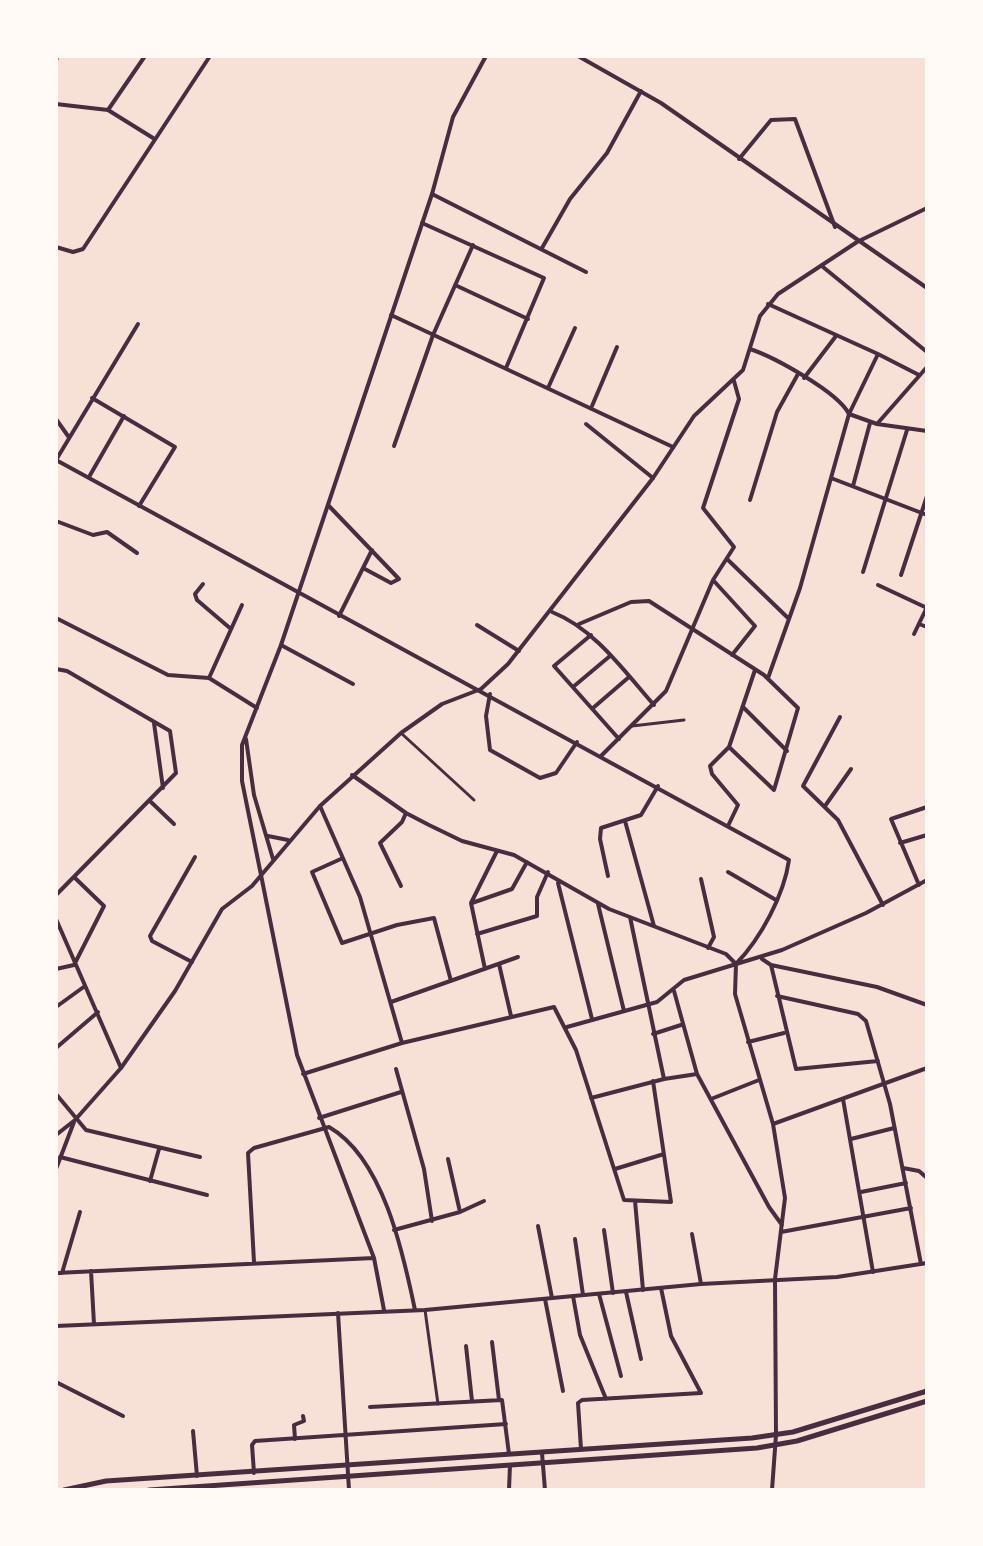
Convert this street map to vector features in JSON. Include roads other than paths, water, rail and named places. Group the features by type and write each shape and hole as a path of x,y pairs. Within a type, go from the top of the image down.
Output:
{"main road":[{"path":"64,1490 106,1481 776,1435 927,1391"},
{"path":"149,1490 775,1446 927,1401"}],"street":[{"path":"108,110 145,56"},
{"path":"56,247 73,252 83,249 210,56"},
{"path":"384,1310 374,1258 303,1074 242,781 241,754 281,645 432,194 453,117 486,56"},
{"path":"578,56 641,91 927,288"},
{"path":"542,248 570,199 607,153 641,91"},
{"path":"56,104 108,110 154,138"},
{"path":"739,159 771,120 795,119 835,227"},
{"path":"432,194 586,272"},
{"path":"56,1135 75,1120 121,1068 192,962 222,909 261,875 320,806 401,733 442,704 481,689 519,651 552,612 605,535 653,478 694,416 743,370 768,304 778,294 857,242 927,208"},
{"path":"422,223 542,276 544,283 506,368"},
{"path":"394,446 433,335 473,245"},
{"path":"823,267 927,352"},
{"path":"455,285 528,319"},
{"path":"768,304 920,375"},
{"path":"391,315 592,406 673,447"},
{"path":"138,324 56,460 297,594 481,689 789,860 776,900 736,964 735,994 773,1124 785,1198 775,1279 776,1435 772,1490"},
{"path":"548,388 575,328"},
{"path":"804,378 837,335"},
{"path":"592,406 617,347"},
{"path":"750,349 840,401 849,414 870,423 927,431"},
{"path":"768,678 849,414 878,354"},
{"path":"877,424 927,367"},
{"path":"750,500 777,412 798,374"},
{"path":"601,756 666,691 713,580 734,545 703,508 739,399 734,381"},
{"path":"92,398 175,447 139,506"},
{"path":"89,477 124,416"},
{"path":"56,419 68,436"},
{"path":"853,486 870,423"},
{"path":"586,424 653,478"},
{"path":"863,572 907,430"},
{"path":"831,478 925,514"},
{"path":"901,575 925,514 927,496"},
{"path":"328,505 399,579 391,583 363,568"},
{"path":"56,521 93,535 107,532 137,553"},
{"path":"339,616 372,550"},
{"path":"727,559 788,619"},
{"path":"713,580 755,625 732,655"},
{"path":"203,584 195,594 197,600 231,629"},
{"path":"878,585 927,607 914,634"},
{"path":"579,624 640,600 660,606 768,678 798,708 774,790 729,747"},
{"path":"209,678 242,605"},
{"path":"552,612 579,624 654,705"},
{"path":"56,618 168,675 209,678 257,708"},
{"path":"919,624 927,627"},
{"path":"477,625 519,651"},
{"path":"591,635 554,666 619,739"},
{"path":"281,645 353,684"},
{"path":"573,687 610,656"},
{"path":"56,669 67,671 172,734 178,766 151,802 56,895"},
{"path":"728,826 737,809 736,800 712,774 712,764 729,747 755,670"},
{"path":"593,708 629,677"},
{"path":"490,694 486,716 487,745 540,778 550,777 577,742"},
{"path":"743,707 787,751"},
{"path":"840,717 803,784 844,829 883,905"},
{"path":"632,726 684,720"},
{"path":"154,723 163,788"},
{"path":"401,733 474,800"},
{"path":"245,737 252,786 273,860"},
{"path":"825,806 851,769"},
{"path":"352,775 406,813 462,841 527,862 548,872 558,883 598,903 730,956 736,964"},
{"path":"608,876 600,831 609,824 641,815 658,786"},
{"path":"151,802 174,824"},
{"path":"320,806 371,933 402,1043"},
{"path":"919,885 891,819 927,807"},
{"path":"401,886 380,843 402,822 406,813"},
{"path":"625,821 654,927"},
{"path":"266,835 288,840"},
{"path":"900,843 927,835"},
{"path":"485,969 471,903 497,851"},
{"path":"192,962 152,941 150,936 195,857"},
{"path":"343,858 315,868 312,877 342,943 434,918 451,981"},
{"path":"471,903 512,889 527,862"},
{"path":"477,934 537,916 537,897 548,872"},
{"path":"728,872 776,900"},
{"path":"74,877 104,906 74,965"},
{"path":"701,879 714,937 708,948"},
{"path":"567,1027 665,999 684,980 762,959 883,905 927,880"},
{"path":"558,883 592,1019"},
{"path":"598,903 624,1011"},
{"path":"630,917 664,1079"},
{"path":"56,919 121,1068"},
{"path":"391,1002 518,957"},
{"path":"762,959 771,965 877,987 927,1005"},
{"path":"499,964 511,1017"},
{"path":"56,969 74,965"},
{"path":"771,965 784,1033 798,1071 878,1061"},
{"path":"56,1007 85,986"},
{"path":"674,991 697,1074 769,1207 782,1225"},
{"path":"56,1326 425,1310 701,1284 873,1272 924,1264 884,1083 863,1016 777,996"},
{"path":"303,1074 402,1043 554,1007 567,1027 624,1200 672,1202 653,1081"},
{"path":"56,1048 98,1012"},
{"path":"653,1034 682,1025"},
{"path":"748,1042 784,1033"},
{"path":"773,1124 927,1068"},
{"path":"396,1069 424,1169 432,1221"},
{"path":"591,1098 653,1081 697,1074"},
{"path":"711,1099 759,1080"},
{"path":"319,1118 402,1092"},
{"path":"56,1094 86,1130 200,1157"},
{"path":"843,1099 873,1272"},
{"path":"56,1169 75,1120"},
{"path":"254,1262 248,1153 322,1127 333,1129 366,1160 394,1230 415,1310"},
{"path":"851,1139 894,1128"},
{"path":"150,1181 159,1148"},
{"path":"615,1169 664,1154"},
{"path":"60,1157 207,1195"},
{"path":"448,1159 460,1212"},
{"path":"903,1168 919,1171 927,1178"},
{"path":"861,1192 906,1183"},
{"path":"394,1230 460,1212 484,1201"},
{"path":"635,1201 643,1290"},
{"path":"781,1232 911,1208"},
{"path":"80,1212 59,1273 374,1258"},
{"path":"538,1226 552,1298"},
{"path":"604,1230 613,1293"},
{"path":"692,1234 701,1284"},
{"path":"575,1239 583,1295"},
{"path":"91,1271 94,1324"},
{"path":"581,1449 578,1403 701,1393 671,1336 661,1288"},
{"path":"626,1292 641,1359"},
{"path":"599,1294 621,1376"},
{"path":"573,1296 580,1335 606,1399"},
{"path":"545,1299 563,1391"},
{"path":"425,1310 438,1404"},
{"path":"338,1313 349,1490"},
{"path":"492,1342 499,1400"},
{"path":"466,1346 472,1401"},
{"path":"56,1382 123,1416"},
{"path":"370,1407 499,1400 504,1402 509,1454"},
{"path":"295,1439 294,1425 304,1421 303,1416"},
{"path":"254,1473 252,1443 506,1424"},
{"path":"193,1431 197,1476"},
{"path":"542,1451 545,1490"},
{"path":"509,1490 510,1465"}]}
